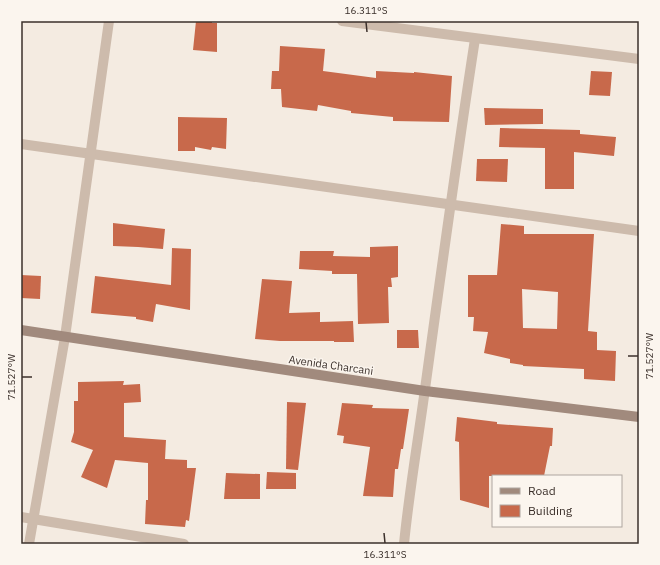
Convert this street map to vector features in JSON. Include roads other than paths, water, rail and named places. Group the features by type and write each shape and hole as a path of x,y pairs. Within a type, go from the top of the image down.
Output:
{"main road":[{"name":"Avenida Charcani","path":"21,330 425,391 639,417"}],"street":[{"path":"29,544 65,337 89,154 109,21"},
{"path":"342,21 639,60"},
{"path":"404,544 408,504 450,205 475,39"},
{"path":"21,144 639,231"},
{"path":"21,517 184,544"}]}
